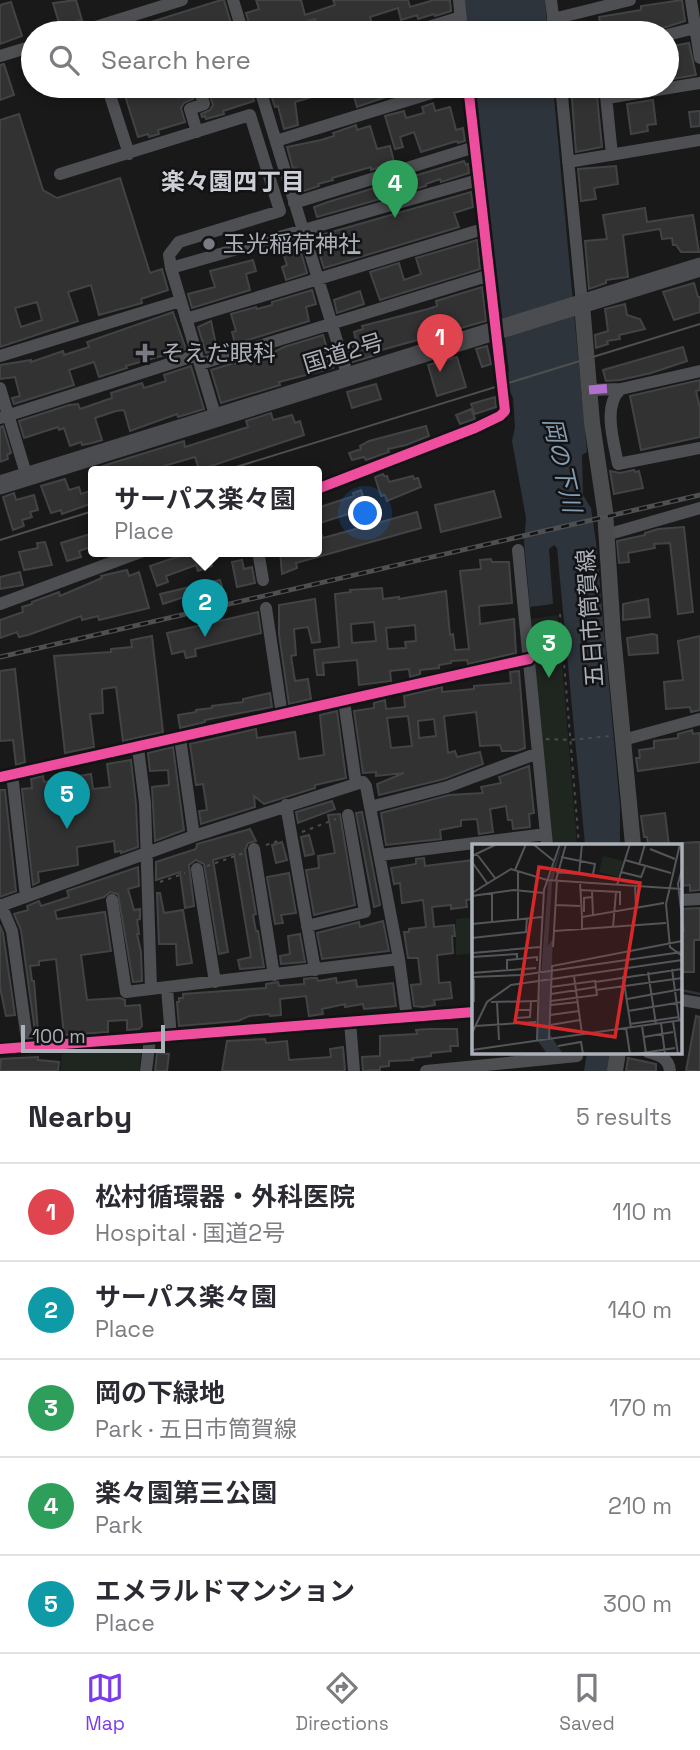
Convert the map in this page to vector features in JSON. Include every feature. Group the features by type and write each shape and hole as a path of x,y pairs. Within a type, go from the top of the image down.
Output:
{"highway":[{"name":"国道2号","path":"0,485 700,267"}],"main road":[{"name":"五日市筒賀線","path":"577,306 605,511 619,737 633,844"}],"street":[{"path":"136,0 140,13"},
{"path":"118,21 182,0"},
{"path":"233,0 239,21"},
{"path":"459,0 461,21"},
{"path":"551,0 554,19 630,0"},
{"path":"691,0 700,58"},
{"path":"448,21 461,17"},
{"path":"679,32 695,29"},
{"path":"0,56 21,50"},
{"path":"679,85 700,83"},
{"path":"111,98 129,154"},
{"path":"197,132 190,108 204,104 202,98"},
{"path":"263,98 348,377"},
{"path":"276,141 415,98"},
{"path":"322,487 443,441 503,414 505,407 500,385 502,377 499,330 483,229 469,98"},
{"path":"562,98 577,306"},
{"path":"607,98 612,155"},
{"path":"60,174 250,115 280,211 178,242 169,255 180,301 216,418"},
{"path":"568,162 700,140"},
{"path":"295,203 475,147"},
{"path":"171,268 478,180"},
{"path":"186,320 483,229"},
{"path":"4,416 331,324 490,275"},
{"path":"0,356 180,301"},
{"path":"589,390 617,389 700,371"},
{"path":"0,388 4,416 27,477"},
{"path":"617,389 611,402 612,432 618,464 700,448"},
{"path":"594,435 612,432"},
{"path":"606,535 700,508"},
{"path":"502,844 546,840 518,550"},
{"path":"0,604 127,557"},
{"path":"259,557 263,580"},
{"path":"266,608 282,715"},
{"path":"26,897 6,775 138,748 529,659"},
{"path":"344,701 356,784"},
{"path":"619,737 700,719"},
{"path":"180,738 194,836"},
{"path":"138,748 145,803 151,989"},
{"path":"370,807 447,787 538,753"},
{"path":"28,1047 12,931 1,905 194,836 356,784 365,784 399,959 407,1018"},
{"path":"286,805 315,970"},
{"path":"307,926 365,912 348,815"},
{"path":"380,855 472,847"},
{"path":"254,849 274,975"},
{"path":"197,869 215,982"},
{"path":"682,900 700,899"},
{"path":"112,900 126,992 399,959"},
{"path":"167,988 171,1037"},
{"path":"682,1000 700,1003"},
{"path":"0,1049 472,1012"},
{"path":"350,1022 354,1071"},
{"path":"146,1071 150,1039"},
{"path":"426,1071 517,1066 577,1054 576,1071"},
{"path":"653,1054 662,1071"},
{"path":"655,1054 670,1065 670,1071"}],"path":[{"path":"560,614 579,844"},
{"path":"537,738 571,740 619,737"}],"shaded area":[{"path":"558,615 577,844 552,844 530,619"},
{"path":"472,917 472,953 456,955 456,919"},
{"path":"142,1049 139,1071 60,1071 62,1054"}],"water":[{"path":"463,0 545,0 547,21 466,21"},
{"name":"岡の下川","path":"475,98 554,98 587,452 582,455 583,495 591,508 596,542 620,807 620,844 585,844 557,548 554,545 549,549 553,604 530,607 524,542 526,518 512,441 515,427 513,398 508,388 509,371"},
{"path":"587,1054 612,1054 608,1071 584,1071"}],"building":[{"path":"76,0 82,20 58,21 53,3"},
{"path":"224,0 230,21 154,21"},
{"path":"256,0 301,0 305,15 335,5 333,0 408,0 410,7 434,0 450,0 451,11 401,20 398,8 370,17 371,21 248,21 246,13 259,9"},
{"path":"682,0 685,21 600,21 599,17 641,10 641,6"},
{"path":"11,2 21,36 0,44 0,5"},
{"path":"689,43 696,75 679,78 679,45"},
{"path":"4,64 14,95 0,100 0,65"},
{"path":"126,98 193,98 181,108 185,122 158,130 159,134 138,137"},
{"path":"211,98 253,98 254,101 223,111 224,114 206,119 205,116 202,117 201,114 210,110 213,105"},
{"path":"272,98 308,98 295,102 298,125 284,129 278,106 275,107"},
{"path":"354,98 383,98 357,107"},
{"path":"572,98 597,98 602,147 576,152"},
{"path":"653,100 656,124 647,125 648,131 631,134 627,104"},
{"path":"433,103 435,111 450,107 456,130 463,128 465,141 421,152 414,132 400,137 403,147 395,149 385,116 404,111 406,118 424,113 422,107"},
{"path":"700,111 700,126 691,127 689,112"},
{"path":"19,114 43,190 57,198 120,178 150,273 162,269 168,290 141,299 142,303 99,315 91,285 68,292 78,321 0,347 0,120","holes":["37,302 42,320 21,327 15,308"]},
{"path":"356,125 357,130 370,126 377,149 390,146 394,162 332,178 333,180 301,192 296,168 293,169 287,147 334,136 333,133"},
{"path":"464,161 468,164 469,173 441,182 440,179 426,186 317,217 314,207"},
{"path":"616,166 618,184 594,188 596,199 581,201 578,169"},
{"path":"471,192 473,207 454,213 459,227 324,268 314,237"},
{"path":"645,208 647,222 693,215 699,252 681,252 673,245 672,238 662,239 660,229 623,235 628,277 606,280 606,283 589,289 585,241 607,239 603,215"},
{"path":"477,240 480,269 380,300 370,272 399,263 404,280 421,274 416,258"},
{"path":"299,245 307,273 286,280 282,267 287,265 282,250"},
{"path":"253,260 256,271 246,274 250,290 192,308 188,294 215,287 210,271"},
{"path":"694,283 700,297 700,312 674,320 663,292"},
{"path":"482,287 486,321 378,351 379,354 353,362 348,348 357,345 354,332 363,329 362,326 428,309 437,306 436,301"},
{"path":"312,290 316,304 306,307 309,321 235,344 232,332 236,331 231,314 272,305 272,302"},
{"path":"360,291 364,304 337,313 334,300"},
{"path":"625,304 627,315 640,319 645,329 619,335 620,339 607,341 608,344 596,348 595,335 608,331 605,309"},
{"path":"173,312 186,349 126,366 127,368 99,377 94,362 69,370 74,385 14,404 12,398 20,396 15,377 0,379 0,365 31,362 63,351 64,355 89,347 87,342"},
{"path":"211,321 217,349 206,353 198,327"},
{"path":"323,335 333,368 279,382 280,385 221,403 211,370 275,355 274,352 284,347"},
{"path":"487,346 491,364 482,367 476,349"},
{"path":"683,347 687,361 651,373 606,381 603,370"},
{"path":"457,357 466,387 437,396 428,365"},
{"path":"191,366 204,409 178,417 177,414 130,431 124,410 116,411 95,418 102,440 82,445 81,442 70,446 64,428 59,430 58,427 24,438 19,421 69,405 78,404 80,409 112,398 111,393 142,383 144,388 166,381 164,375"},
{"path":"700,380 700,390 696,391 700,408 700,437 641,450 630,396"},
{"path":"376,384 381,399 352,408 347,392"},
{"path":"495,397 496,407 475,414 471,404"},
{"path":"471,409 475,419 460,424 456,415"},
{"path":"271,413 273,420 292,415 295,423 300,421 304,435 211,466 198,466 195,457 164,466 104,466 184,441 185,447 248,427 246,421"},
{"path":"3,426 11,453 7,455 8,459 0,462 0,427"},
{"path":"426,426 429,436 388,449 389,452 366,460 364,457 352,460 349,453 361,449 360,446 369,441"},
{"path":"610,471 620,473 639,471 643,488 614,494"},
{"path":"383,474 389,482 413,476 414,479 418,478 421,487 387,501 385,495 381,496 375,477"},
{"path":"65,479 69,490 79,487 81,494 88,492 88,505 62,514 61,510 51,513 41,486"},
{"path":"361,490 367,508 322,522 322,506 354,496 353,493"},
{"path":"494,491 501,517 441,532 435,505"},
{"path":"14,493 16,500 34,495 38,510 30,512 32,517 22,520 24,526 13,530 3,497"},
{"path":"417,512 421,528 322,556 322,536 323,538"},
{"path":"684,527 693,612 678,614 670,543 654,544 655,548 628,553 629,562 619,563 617,541 645,535 658,529"},
{"path":"88,535 88,548 79,551 81,557 67,561 61,543"},
{"path":"45,542 52,565 24,570 19,552 38,548 37,543"},
{"path":"176,557 208,557 212,566 198,571 196,565 166,576 168,582 157,586 150,566"},
{"path":"281,557 317,557 296,563 297,568 282,574"},
{"path":"242,560 244,569 252,567 255,583 237,587 232,562"},
{"path":"480,560 509,562 512,603 479,606 480,624 514,619 516,653 468,664 467,660 451,661 439,665 439,668 420,670 420,674 410,677 409,669 390,671 391,681 359,685 357,660 323,663 324,675 317,675 314,650 339,647 335,594 351,592 350,590 382,588 383,599 446,591 450,635 453,634 455,650 469,649 460,571 481,569","holes":["374,622 376,641 352,643 351,624","415,625 416,641 405,642 406,648 388,649 386,628"]},
{"path":"127,570 129,576 139,572 149,608 99,620 98,616 82,620 81,616 28,635 19,637 17,632 0,638 0,620 23,612 22,607 59,592 60,596 102,578 101,576"},
{"path":"20,572 23,585 0,589 0,577"},
{"path":"220,580 223,590 187,596 163,604 160,594"},
{"path":"315,599 320,642 312,643 308,627 294,629 296,655 291,656 295,681 308,679 311,699 289,704 279,634 279,605"},
{"path":"648,599 650,617 623,620 623,604"},
{"path":"258,612 261,633 195,649 196,656 186,658 184,651 172,654 167,633"},
{"path":"657,635 658,653 629,655 627,638"},
{"path":"152,636 163,732 123,741 116,687 102,689 103,713 90,714 94,747 65,753 54,656 111,652 111,649 132,647 131,640"},
{"path":"700,636 700,710 691,712 690,707 666,709 664,682 683,680 678,641"},
{"path":"15,669 25,762 16,765 13,740 0,741 0,671"},
{"path":"519,671 525,748 502,751 500,745 480,746 476,712 444,716 448,753 455,751 457,757 480,752 483,764 444,779 379,795 377,784 404,773 376,776 376,772 363,773 354,711 374,708 374,703 385,700 386,709 405,707 404,696 442,687 442,692 511,683 510,672","holes":["408,716 412,746 391,748 387,718","434,719 436,736 419,738 418,721"]},
{"path":"270,693 272,707 205,720 180,728 178,715 212,706 243,702 243,699"},
{"path":"337,711 346,778 315,785 315,788 264,804 254,796 255,807 201,824 199,811 207,810 203,784 196,785 190,744 256,729 257,738 295,732 299,759 324,755 320,715"},
{"path":"692,730 693,734 700,733 700,762 638,771 636,758 640,758 639,750 654,748 654,741 678,738 678,734"},
{"path":"173,747 184,830 155,841 152,787 169,785 168,770 150,771 148,753"},
{"path":"131,760 138,847 121,853 115,852 114,841 77,847 78,865 38,872 39,882 33,885 22,789 32,788 31,779 43,776 44,782 91,774 93,789 110,787 107,764"},
{"path":"529,766 534,813 529,814 530,827 513,829 512,820 508,820 506,806 490,809 493,832 479,834 477,819 461,820 461,826 440,830 441,839 386,845 381,813 449,795 483,793 481,787 501,783 499,777"},
{"path":"0,790 5,790 16,891 0,897"},
{"path":"332,801 335,809 298,823 296,812"},
{"path":"362,812 380,905 374,907 356,813"},
{"path":"665,813 669,844 648,844 641,816"},
{"path":"340,814 355,905 314,915 306,870 319,868 318,856 335,853 328,815"},
{"path":"250,829 256,841 248,843 245,850 256,914 253,915 264,967 240,969 238,960 251,957 234,854 213,860 228,952 219,954 204,864 196,860 189,865 194,906 185,908 180,872 156,880 156,862 196,849 197,844"},
{"path":"309,835 314,854 305,856 301,837"},
{"path":"282,842 287,860 276,863 272,845"},
{"path":"700,842 700,890 690,891 690,885 682,886 681,843"},
{"path":"424,858 425,866 472,860 472,899 466,900 467,907 432,907 434,927 454,925 453,953 437,955 439,983 450,982 452,998 434,1000 435,1005 423,1007 414,1006 411,985 421,984 418,958 408,958 404,932 426,927 423,900 402,903 400,883 394,884 391,868 416,864 416,859"},
{"path":"138,867 139,886 128,889 134,910 140,909 137,934 142,981 133,982 118,894 110,892 104,897 55,911 57,919 105,912 111,951 81,955 87,1000 120,998 125,1000 125,1006 140,1005 142,1026 139,1029 127,1030 127,1020 108,1021 108,1032 64,1035 56,959 39,961 39,965 30,966 34,981 38,1031 35,1032 21,930 14,914 28,910 27,906 39,901 41,906 69,897 67,891"},
{"path":"289,873 296,913 281,915 283,923 275,924 267,877"},
{"path":"157,893 160,893 164,913 183,910 192,963 177,965 176,944 159,944"},
{"path":"700,908 700,940 694,940 694,972 682,972 682,909"},
{"path":"383,921 389,951 322,959 317,933 359,922 360,927"},
{"path":"0,925 15,1015 6,1016 0,987"},
{"path":"300,934 305,962 281,964 280,956 290,954 288,936"},
{"path":"317,978 318,981 336,978 337,983 356,980 357,987 393,983 396,1006 364,1009 363,1004 345,1007 345,1004 322,1009 323,1014 309,1016 306,996 280,999 281,1015 249,1016 238,1021 179,1026 177,1002 179,998 183,998 183,994 266,988 266,984 278,982 279,986 304,984 304,979"},
{"path":"696,1016 700,1017 700,1071 686,1071"},
{"path":"457,1029 458,1046 450,1046 451,1051 431,1053 431,1056 412,1058 413,1060 389,1061 389,1066 380,1067 380,1070 363,1071 362,1057 380,1056 380,1036 417,1034 416,1030"},
{"path":"265,1039 266,1043 287,1041 289,1060 331,1057 330,1049 343,1047 345,1071 222,1071 227,1041"},
{"path":"157,1053 169,1054 167,1071 155,1071"},
{"path":"38,1057 38,1060 59,1062 58,1071 0,1071 1,1059"},
{"path":"628,1058 656,1064 656,1071 626,1071"}],"waterway":[{"path":"682,990 700,994"}],"tram line":[{"path":"239,466 700,324"},
{"path":"0,540 88,513"}],"railway":[{"path":"0,657 700,495"}],"marked path":[{"path":"589,390 614,388"}],"cycle path":[{"path":"322,487 475,428 505,411 469,98"},
{"path":"0,777 529,659"},
{"path":"0,1049 472,1012"}],"place":[{"name":"楽々園第三公園","path":"395,218"},
{"name":"玉光稲荷神社","path":"209,244"},
{"name":"そえだ眼科","path":"145,353"},
{"name":"松村循環器・外科医院","path":"440,372"},
{"name":"サーパス楽々園","path":"205,637"},
{"name":"岡の下緑地","path":"549,678"},
{"name":"エメラルドマンション","path":"67,829"}],"district":[{"name":"楽々園四丁目","path":"233,182"}]}
